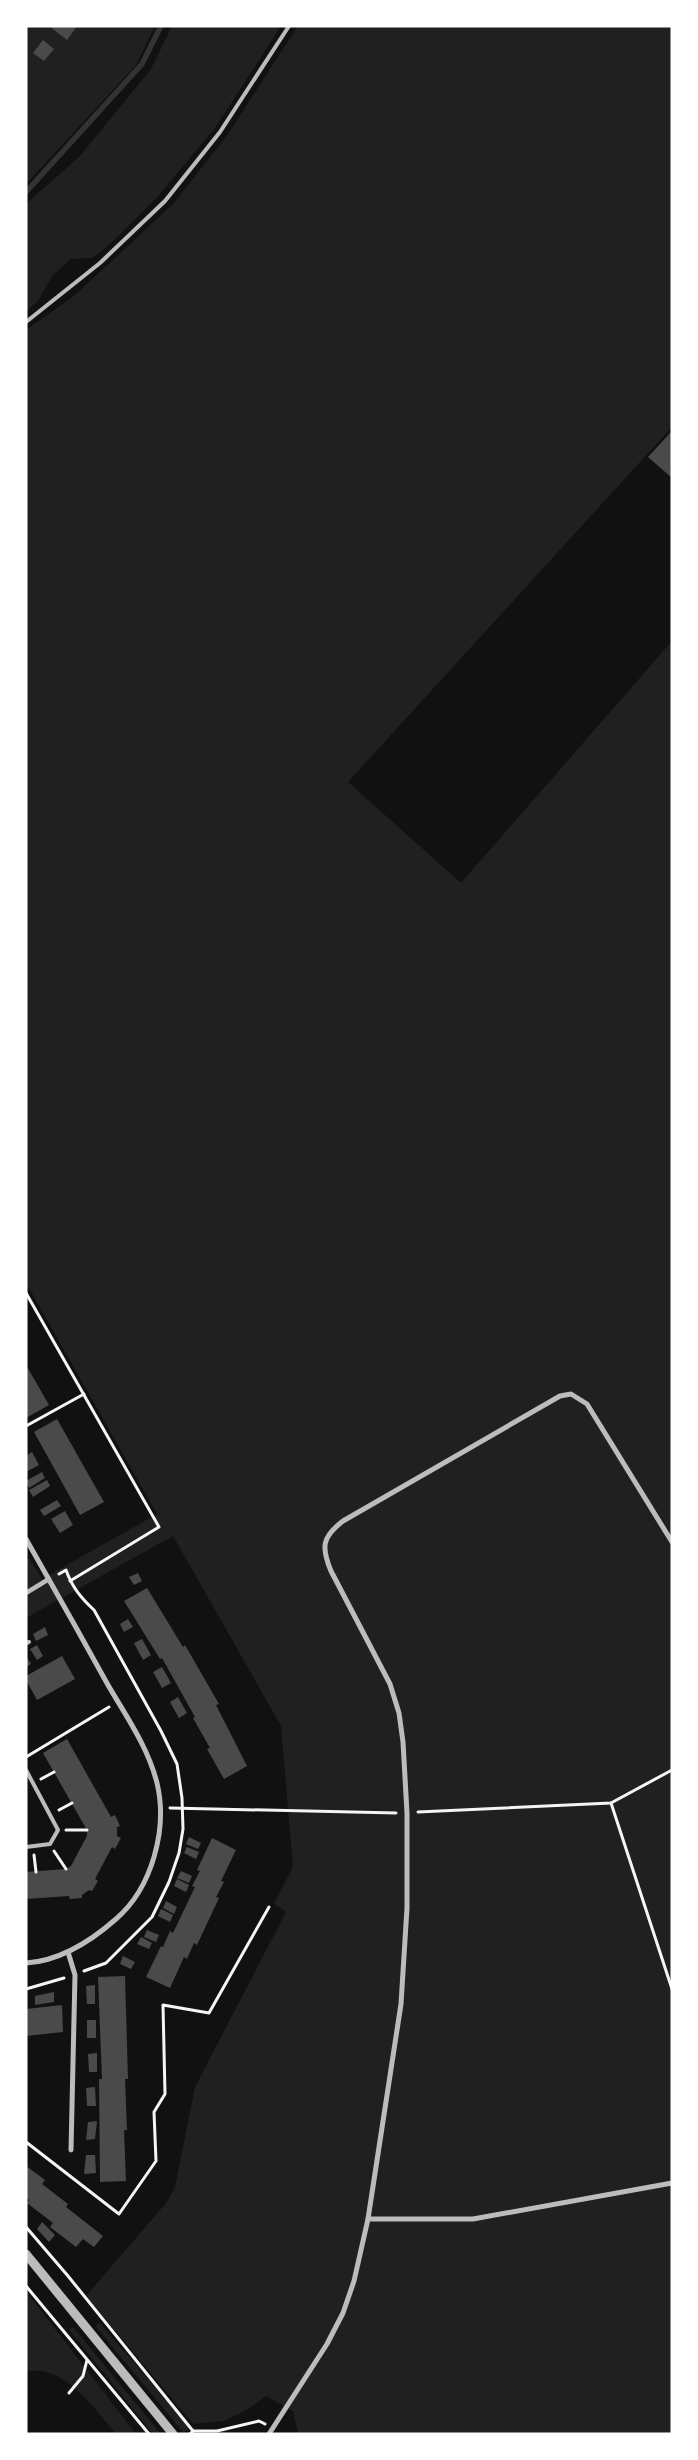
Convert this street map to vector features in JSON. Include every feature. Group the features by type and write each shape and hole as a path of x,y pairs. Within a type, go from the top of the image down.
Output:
{"street":[{"path":"269,2434 327,2344 343,2313 354,2281 368,2220 401,2004 407,1908 407,1813 403,1742 399,1713 390,1684 328,1564 325,1541 330,1531 560,1396 571,1394 587,1404 672,1542"},
{"path":"26,1540 139,1737 157,1784 159,1833 152,1861 140,1889 123,1913 98,1936 68,1952 36,1962 26,1963"},
{"path":"26,1593 49,1579"},
{"path":"68,1952 75,1975 71,2150"},
{"path":"368,2220 473,2219 672,2183"},
{"path":"26,2254 173,2434"}],"lane":[{"path":"26,322 100,263 165,201 220,132 289,26"},
{"path":"26,1770 58,1830 50,1844 26,1847"}],"path":[{"path":"26,1293 159,1527 70,1581"},
{"path":"26,1426 84,1394"},
{"path":"26,1989 75,1975 106,1963 152,1917 170,1882 183,1829 177,1764 161,1731 94,1610 82,1599 70,1581 66,1570 49,1579"},
{"path":"26,1757 118,1702"},
{"path":"182,1808 407,1813 611,1802 672,1770"},
{"path":"611,1802 672,1989"},
{"path":"51,1815 72,1803"},
{"path":"58,1830 87,1830"},
{"path":"50,1844 66,1869"},
{"path":"33,1846 36,1872"},
{"path":"26,2142 118,2214 156,2161 154,2112 165,2094 163,2005 209,2013 269,1907"},
{"path":"26,2227 68,2276 192,2432 217,2431 259,2421 273,2428"},
{"path":"26,2286 149,2434"},
{"path":"69,2393 83,2376 87,2360"}],"shaded area":[{"path":"26,26 155,26 136,65 26,184"},
{"path":"172,26 281,26 215,128 159,195 109,245 92,258 71,259 53,275 37,302 26,311 26,204 80,156 151,69"},
{"path":"298,26 672,26 672,427 348,782 461,883 672,641 672,2434 298,2434 293,2411 266,2396 247,2410 224,2421 193,2424 86,2296 167,2202 175,2187 195,2087 286,1912 274,1904 293,1867 281,1726 173,1536 26,1618 26,1560 29,1558 42,1579 157,1514 30,1290 26,1287 26,330 74,296 173,204 226,137"},
{"path":"26,2291 136,2434 116,2434 77,2390 53,2374 40,2371 26,2372"},
{"path":"100,2323 190,2428 183,2432 95,2326"},
{"path":"73,2327 161,2434 153,2434 69,2330"}],"building":[{"path":"49,26 77,26 67,40"},
{"path":"43,40 54,49 44,61 33,53"},
{"path":"672,431 672,478 648,457"},
{"path":"26,1365 49,1405 26,1418"},
{"path":"57,1419 104,1502 80,1515 34,1432"},
{"path":"32,1452 39,1465 26,1472 26,1456"},
{"path":"42,1472 45,1478 29,1488 26,1481"},
{"path":"47,1480 50,1486 33,1497 29,1490"},
{"path":"57,1500 61,1506 44,1516 40,1510"},
{"path":"65,1511 73,1525 60,1533 51,1519"},
{"path":"138,1573 142,1581 134,1585 129,1577"},
{"path":"147,1588 183,1647 185,1645 219,1704 216,1705 247,1766 224,1779 207,1749 210,1748 193,1718 195,1717 162,1658 160,1659 124,1601"},
{"path":"128,1619 133,1627 124,1632 120,1624"},
{"path":"45,1627 48,1635 36,1641 33,1634"},
{"path":"142,1639 151,1655 143,1660 134,1643"},
{"path":"37,1645 43,1656 37,1660 30,1649"},
{"path":"26,1656 31,1664 26,1667"},
{"path":"62,1656 75,1679 37,1700 26,1680 26,1676"},
{"path":"162,1667 171,1683 162,1688 153,1672"},
{"path":"178,1697 187,1713 179,1718 170,1702"},
{"path":"67,1739 111,1817 115,1815 120,1826 117,1827 117,1836 121,1838 115,1849 112,1847 95,1879 98,1881 92,1891 89,1890 82,1895 82,1898 70,1899 69,1896 26,1899 26,1872 66,1869 71,1866 87,1836 87,1830 43,1753"},
{"path":"189,1837 201,1843 198,1849 186,1844"},
{"path":"212,1838 236,1850 221,1881 224,1882 216,1897 219,1898 197,1945 194,1943 187,1959 184,1957 170,1988 146,1977 170,1931 173,1933 195,1887 192,1886 200,1871 197,1870"},
{"path":"187,1847 199,1852 196,1859 184,1853"},
{"path":"181,1871 192,1876 189,1883 177,1878"},
{"path":"177,1879 189,1885 186,1892 174,1886"},
{"path":"166,1901 177,1907 174,1914 163,1908"},
{"path":"161,1909 173,1915 170,1922 158,1916"},
{"path":"147,1930 159,1935 156,1942 144,1937"},
{"path":"141,1937 152,1943 149,1949 137,1944"},
{"path":"123,1956 135,1962 131,1969 120,1964"},
{"path":"125,1976 128,2079 125,2079 127,2130 124,2130 126,2181 100,2182 99,2079 102,2079 98,1977"},
{"path":"95,1985 95,2004 87,2004 86,1986"},
{"path":"54,1992 54,2002 35,2005 35,1996"},
{"path":"62,2005 63,2032 26,2036 26,2009"},
{"path":"87,2020 96,2020 96,2038 87,2038"},
{"path":"97,2053 97,2072 89,2072 88,2054"},
{"path":"95,2087 96,2106 87,2106 86,2088"},
{"path":"97,2121 95,2139 86,2140 88,2122"},
{"path":"86,2155 95,2155 96,2173 84,2174"},
{"path":"26,2166 45,2180 42,2184 68,2204 66,2207 103,2236 94,2247 83,2239 76,2247 50,2227 53,2223 27,2203 29,2200 26,2198"},
{"path":"42,2222 55,2235 49,2242 37,2229"}],"waterway":[{"path":"26,192 142,64 161,26"}]}
